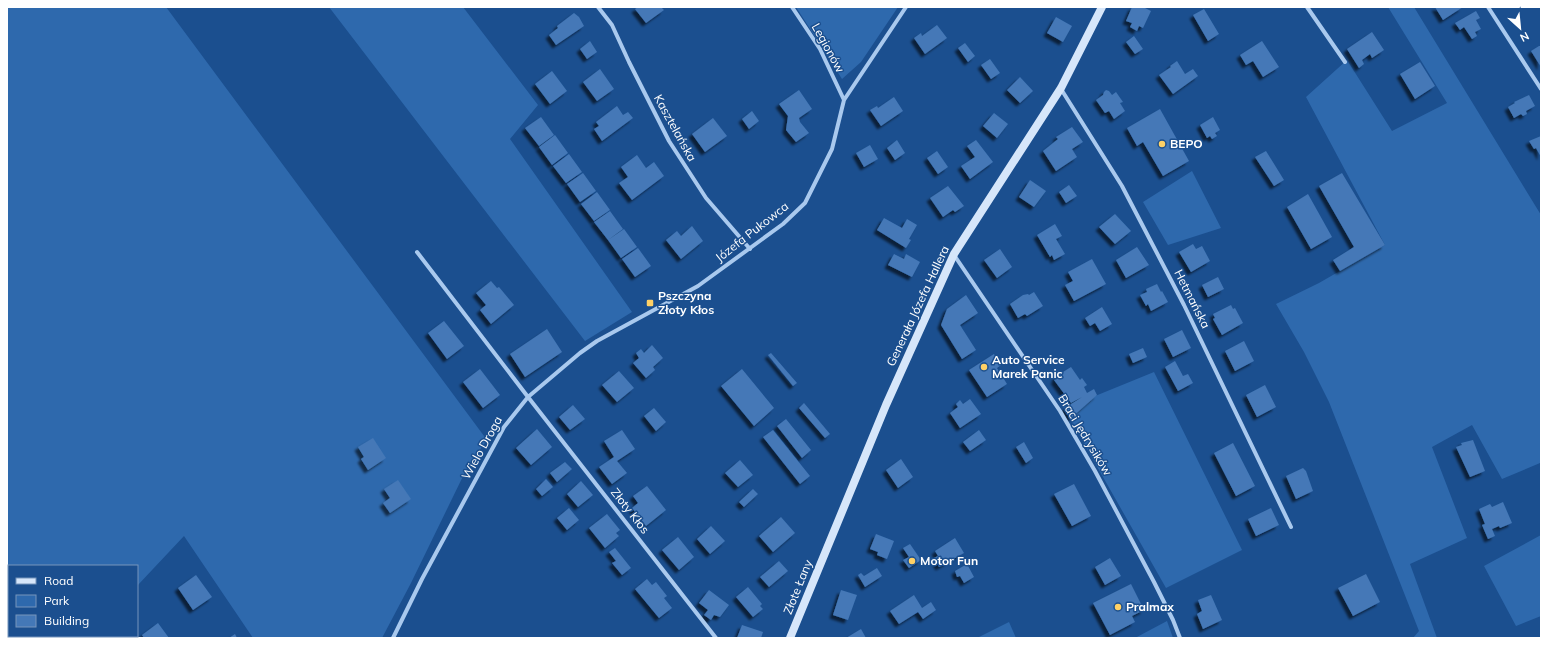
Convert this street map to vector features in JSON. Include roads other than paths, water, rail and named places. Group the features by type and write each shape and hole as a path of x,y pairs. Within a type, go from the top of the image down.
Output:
{"street":[{"name":"Kasztelańska","path":"598,7 612,25 669,141 706,198 750,249"},
{"name":"Legionów","path":"792,7 820,49 844,100"},
{"name":"Józefa Pukowca","path":"643,316 698,286 783,224 804,203 832,149 844,100 906,7"},
{"name":"Generała Józefa Hallera","path":"829,545 886,405 954,254 1060,88 1102,7"},
{"path":"1307,7 1345,62"},
{"path":"1488,7 1541,89"},
{"name":"Hetmańska","path":"1060,88 1126,193 1184,305 1291,527"},
{"name":"Złoty Kłos","path":"417,252 716,638"},
{"name":"Braci Jędrysików","path":"954,254 1060,411 1096,471 1154,582 1173,620 1180,638"},
{"name":"Wielo Droga","path":"393,638 422,579 504,427 528,397 580,353 597,341 643,316"},
{"name":"Złote Łany","path":"790,638 829,545"}],"place":[{"name":"BEPO","path":"1162,144"},
{"name":"Pszczyna Złoty Kłos","path":"650,303"},
{"name":"Auto Service Marek Panic","path":"984,367"},
{"name":"Motor Fun","path":"912,561"},
{"name":"Pralmax","path":"1118,607"}]}
